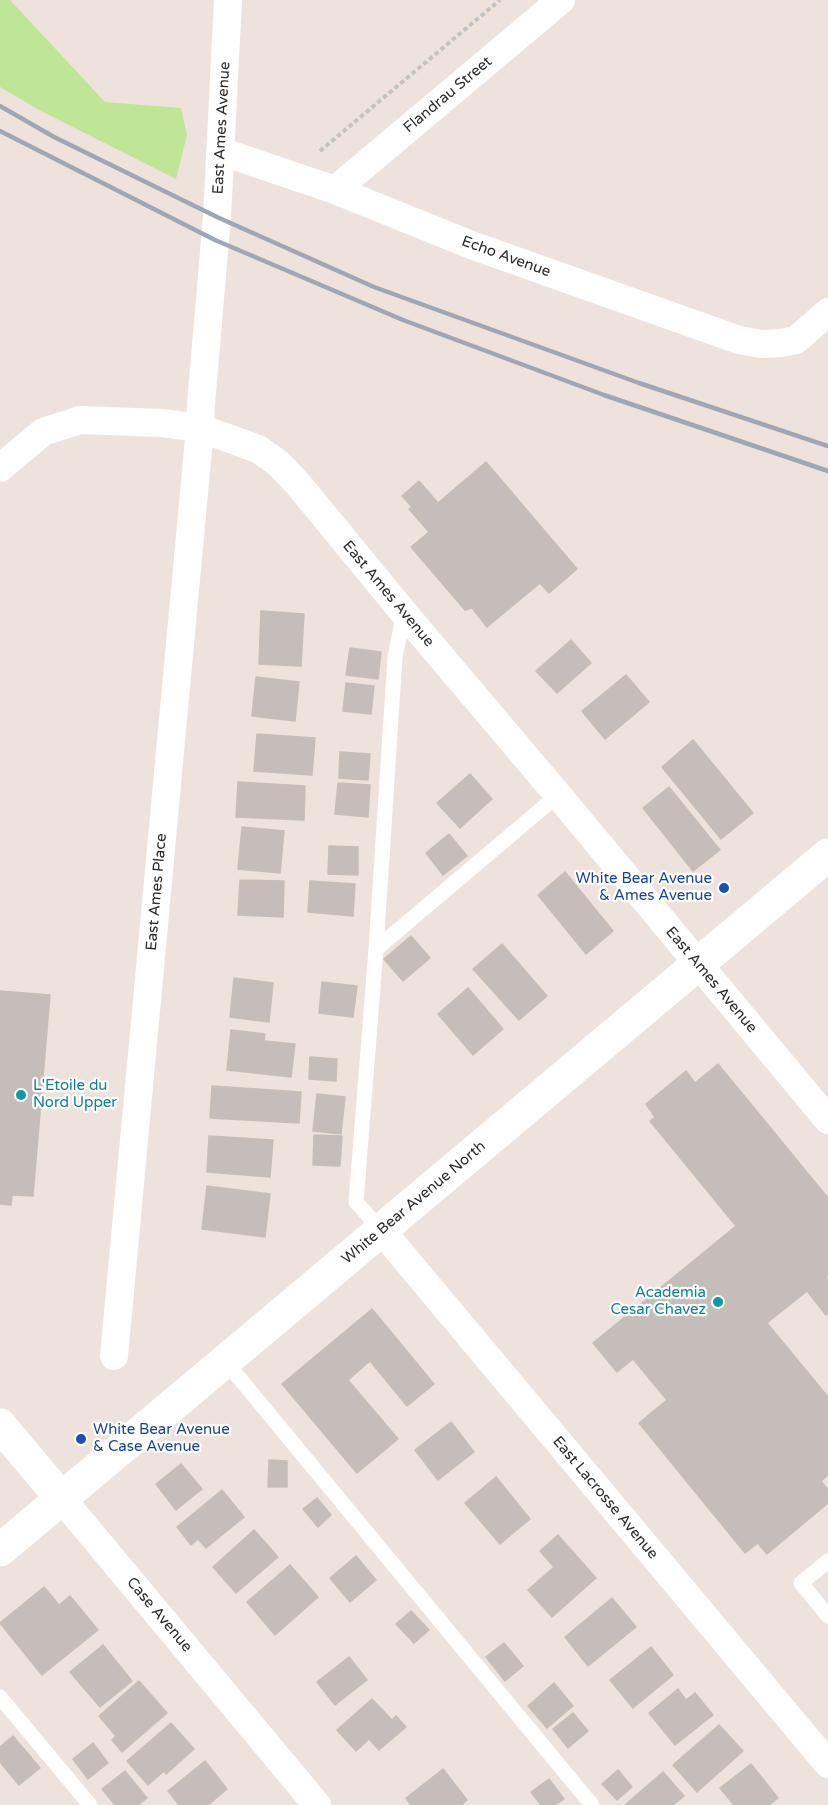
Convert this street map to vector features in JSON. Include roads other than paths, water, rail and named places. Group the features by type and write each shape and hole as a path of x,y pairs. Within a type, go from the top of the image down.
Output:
{"main road":[{"name":"White Bear Avenue North","path":"0,1550 828,855"},
{"name":"Case Avenue","path":"0,1425 62,1498"}],"street":[{"name":"East Ames Avenue","path":"228,0 220,151 200,428 258,448 278,463 298,484 828,1120"},
{"name":"Flandrau Street","path":"335,190 561,0"},
{"name":"Echo Avenue","path":"220,151 335,190 474,246 738,340 761,344 796,340 828,312"},
{"path":"0,468 43,432 80,420 162,423 200,428"},
{"name":"East Ames Place","path":"114,1356 200,428"},
{"name":"East Lacrosse Avenue","path":"381,1232 828,1764"},
{"name":"Case Avenue","path":"62,1498 317,1805"}],"lane":[{"path":"381,1232 356,1202 376,949 395,657 404,614"},
{"path":"376,949 558,795"},
{"path":"226,1362 592,1805"},
{"path":"828,1561 801,1583 828,1616"},
{"path":"0,1697 90,1805"}],"railway":[{"path":"0,106 54,137 217,217 374,287 639,383 828,446"},
{"path":"0,131 215,240 403,320 604,395 828,471"}],"place":[{"name":"White Bear Avenue & Ames Avenue","path":"724,888"},
{"name":"L'Etoile du Nord Upper","path":"21,1095"},
{"name":"Academia Cesar Chavez","path":"718,1302"},
{"name":"White Bear Avenue & Case Avenue","path":"81,1439"}]}
